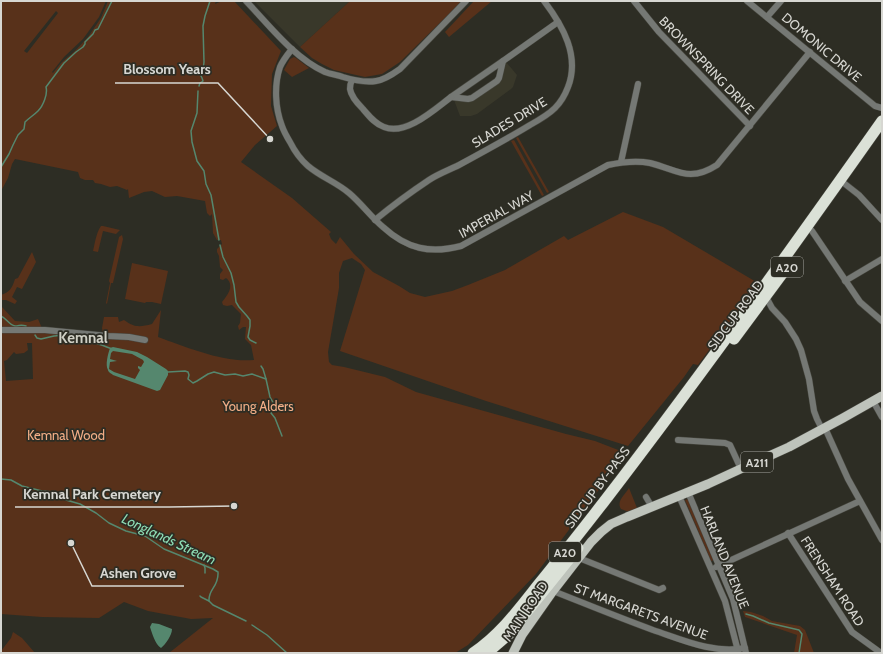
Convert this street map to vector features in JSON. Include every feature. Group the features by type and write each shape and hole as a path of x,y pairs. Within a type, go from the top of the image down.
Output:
{"highway":[{"name":"SIDCUP ROAD","path":"647,444 882,121"},
{"name":"SIDCUP ROAD","path":"621,491 762,301 882,133"},
{"name":"SIDCUP BY-PASS","path":"474,653 498,633 514,616 576,539 647,444"},
{"name":"SIDCUP BY-PASS","path":"487,653 509,634 621,491"}],"main road":[{"name":"A211","path":"652,507 741,470 789,447 882,396"},
{"name":"MAIN ROAD","path":"513,653 522,635 553,591 591,542 611,524 652,507"}],"street":[{"path":"246,1 292,49 304,59 326,72 352,80 365,82 377,81 400,69 466,1"},
{"name":"SLADES DRIVE","path":"375,220 430,180 542,118 555,108 564,97 572,73 572,56 558,22 544,1"},
{"name":"BROWNSPRING DRIVE","path":"634,1 659,32 750,126"},
{"name":"DOMONIC DRIVE","path":"747,1 875,106 882,108"},
{"name":"DOMONIC DRIVE","path":"767,17 781,1"},
{"path":"352,80 350,88 358,104 377,124 389,129 403,128 426,116 558,22"},
{"name":"IMPERIAL WAY","path":"292,49 281,66 276,84 276,98 281,125 293,149 303,162 317,173 349,193 382,227 391,234 408,244 418,248 431,250 443,250 461,246 608,165 635,161 651,163 688,174 704,172 717,165 810,52"},
{"path":"451,97 472,98 497,81 503,61"},
{"path":"621,162 638,84"},
{"path":"845,184 860,195 882,220"},
{"path":"812,231 860,302 881,319"},
{"path":"845,281 882,260"},
{"path":"762,301 772,308 789,328 802,350 807,368 814,411 817,419 882,540"},
{"path":"762,301 772,308"},
{"path":"1,330 45,330 129,337 145,340"},
{"path":"873,401 882,417"},
{"path":"678,440 725,442 730,445 741,470"},
{"name":"HARLAND AVENUE","path":"684,494 719,565 733,599 746,650"},
{"name":"HARLAND AVENUE","path":"684,494 711,569 725,601 738,651"},
{"path":"646,497 652,507"},
{"path":"711,569 860,501"},
{"name":"FRENSHAM ROAD","path":"788,533 852,632 881,653"},
{"path":"579,558 659,590 663,588"},
{"name":"ST MARGARETS AVENUE","path":"553,591 619,618 698,645 716,649 738,651 746,650"}],"shaded area":[{"path":"254,1 350,1 300,47"},
{"path":"506,62 517,75 513,87 477,114 471,116 460,116 454,100 471,101 501,80"},
{"path":"113,347 137,352 166,369 168,371 168,375 160,390 157,391 110,373 107,365 110,348","holes":["113,351 132,354 144,362 141,367 138,366 140,370 135,379 109,369 110,362 117,361 110,359"]},
{"path":"152,623 172,629 171,634 161,648 157,644 150,627"}],"green space":[{"path":"3,1 106,1 99,17 83,39 64,57 52,72 53,73 61,63 88,37 101,18 108,1 216,1 215,4 222,1 234,1 281,51 272,74 271,106 277,126 255,145 241,162 292,198 331,232 329,234 331,239 336,244 340,237 354,254 373,272 410,293 425,297 452,291 468,285 505,270 564,236 568,240 623,212 663,227 758,283 698,365 693,364 628,446 486,401 340,351 365,270 361,264 352,258 343,261 339,273 339,288 328,352 329,362 332,365 385,377 416,392 595,441 626,453 627,455 626,459 621,460 536,574 468,645 455,653 169,653 213,618 191,619 148,611 124,602 99,618 42,617 1,614 1,308 2,307 15,321 29,322 38,319 44,333 103,333 102,328 104,317 118,317 119,322 124,320 135,326 144,326 152,324 161,310 158,337 218,357 254,360 251,345 245,339 246,327 239,330 238,326 240,323 241,314 232,305 223,305 222,302 230,290 230,284 226,278 223,280 220,279 220,274 223,270 220,267 217,249 222,244 221,240 217,240 213,233 212,214 210,216 207,213 205,201 177,196 165,197 152,191 144,192 129,198 128,189 127,190 117,186 110,187 95,183 93,180 85,180 80,178 78,172 15,159 8,178 1,191 1,4","holes":["56,11 58,13 27,53 24,51","27,343 32,343 33,379 6,381 4,361 7,360 14,352 16,354 24,353 28,350"]},
{"path":"350,1 462,1 400,62 382,74 365,77 334,70 312,58 300,47"},
{"path":"474,1 492,1 449,37 445,32"},
{"path":"294,57 309,68 292,77 284,70 290,59"},
{"path":"518,137 549,192 547,193 516,138"},
{"path":"514,140 544,195 542,196 511,141"},
{"path":"101,226 120,230 116,234 103,231 98,252 93,251 97,235"},
{"path":"122,235 123,239 107,304 109,281 119,237"},
{"path":"32,252 36,262 22,289 17,287 12,297 17,301 15,304 6,300 1,300 1,295 7,292 13,285 15,279 18,278"},
{"path":"132,263 168,271 161,304 152,302 145,303 125,299"},
{"path":"629,488 637,508 629,512 621,509 620,501"},
{"path":"688,499 714,560 711,561 685,500"},
{"path":"743,611 763,616 772,621 800,626 805,630 814,653 794,653 797,635 745,617"},
{"path":"13,632 22,638 35,653 1,653 11,638"}],"waterway":[{"path":"1,167 18,135 24,129 25,122 42,106 46,96 46,87 64,63 83,47 85,42 95,30 98,29 112,1"},
{"path":"199,86 203,81 200,74 203,70 204,62 203,26 210,1"},
{"path":"198,91 197,113 191,131 192,142 197,161 204,171 206,184 211,195 219,240"},
{"path":"220,245 223,257 231,273 236,302 250,320 248,337 256,343"},
{"path":"1,316 15,326 26,326"},
{"path":"35,335 37,338 41,339 65,335 75,337 81,343 93,343 112,349"},
{"path":"261,366 266,379"},
{"path":"168,372 188,372 188,379 193,383 214,372 225,375 235,374 243,376 252,374 266,379 270,397 274,404 271,413 275,418 282,436"},
{"name":"Longlands Stream","path":"1,479 11,480 22,486 53,492 66,500 80,504 96,513 109,523 126,531 145,536 164,549 213,569 218,572 218,577 210,594 209,601 213,605 246,621"},
{"name":"Longlands Stream","path":"204,565 205,573"},
{"path":"200,596 209,601"},
{"path":"746,614 769,623 799,630 802,634 799,653"},
{"name":"Longlands Stream","path":"252,625 267,635 287,653"}],"place":[{"name":"Blossom Years","path":"270,139"},
{"name":"Kemnal Park Cemetery","path":"234,506"},
{"name":"Ashen Grove","path":"71,543"}],"district":[{"name":"Kemnal","path":"83,338"}],"park label":[{"name":"Young Alders","path":"258,406"},
{"name":"Kemnal Wood","path":"66,435"}]}
